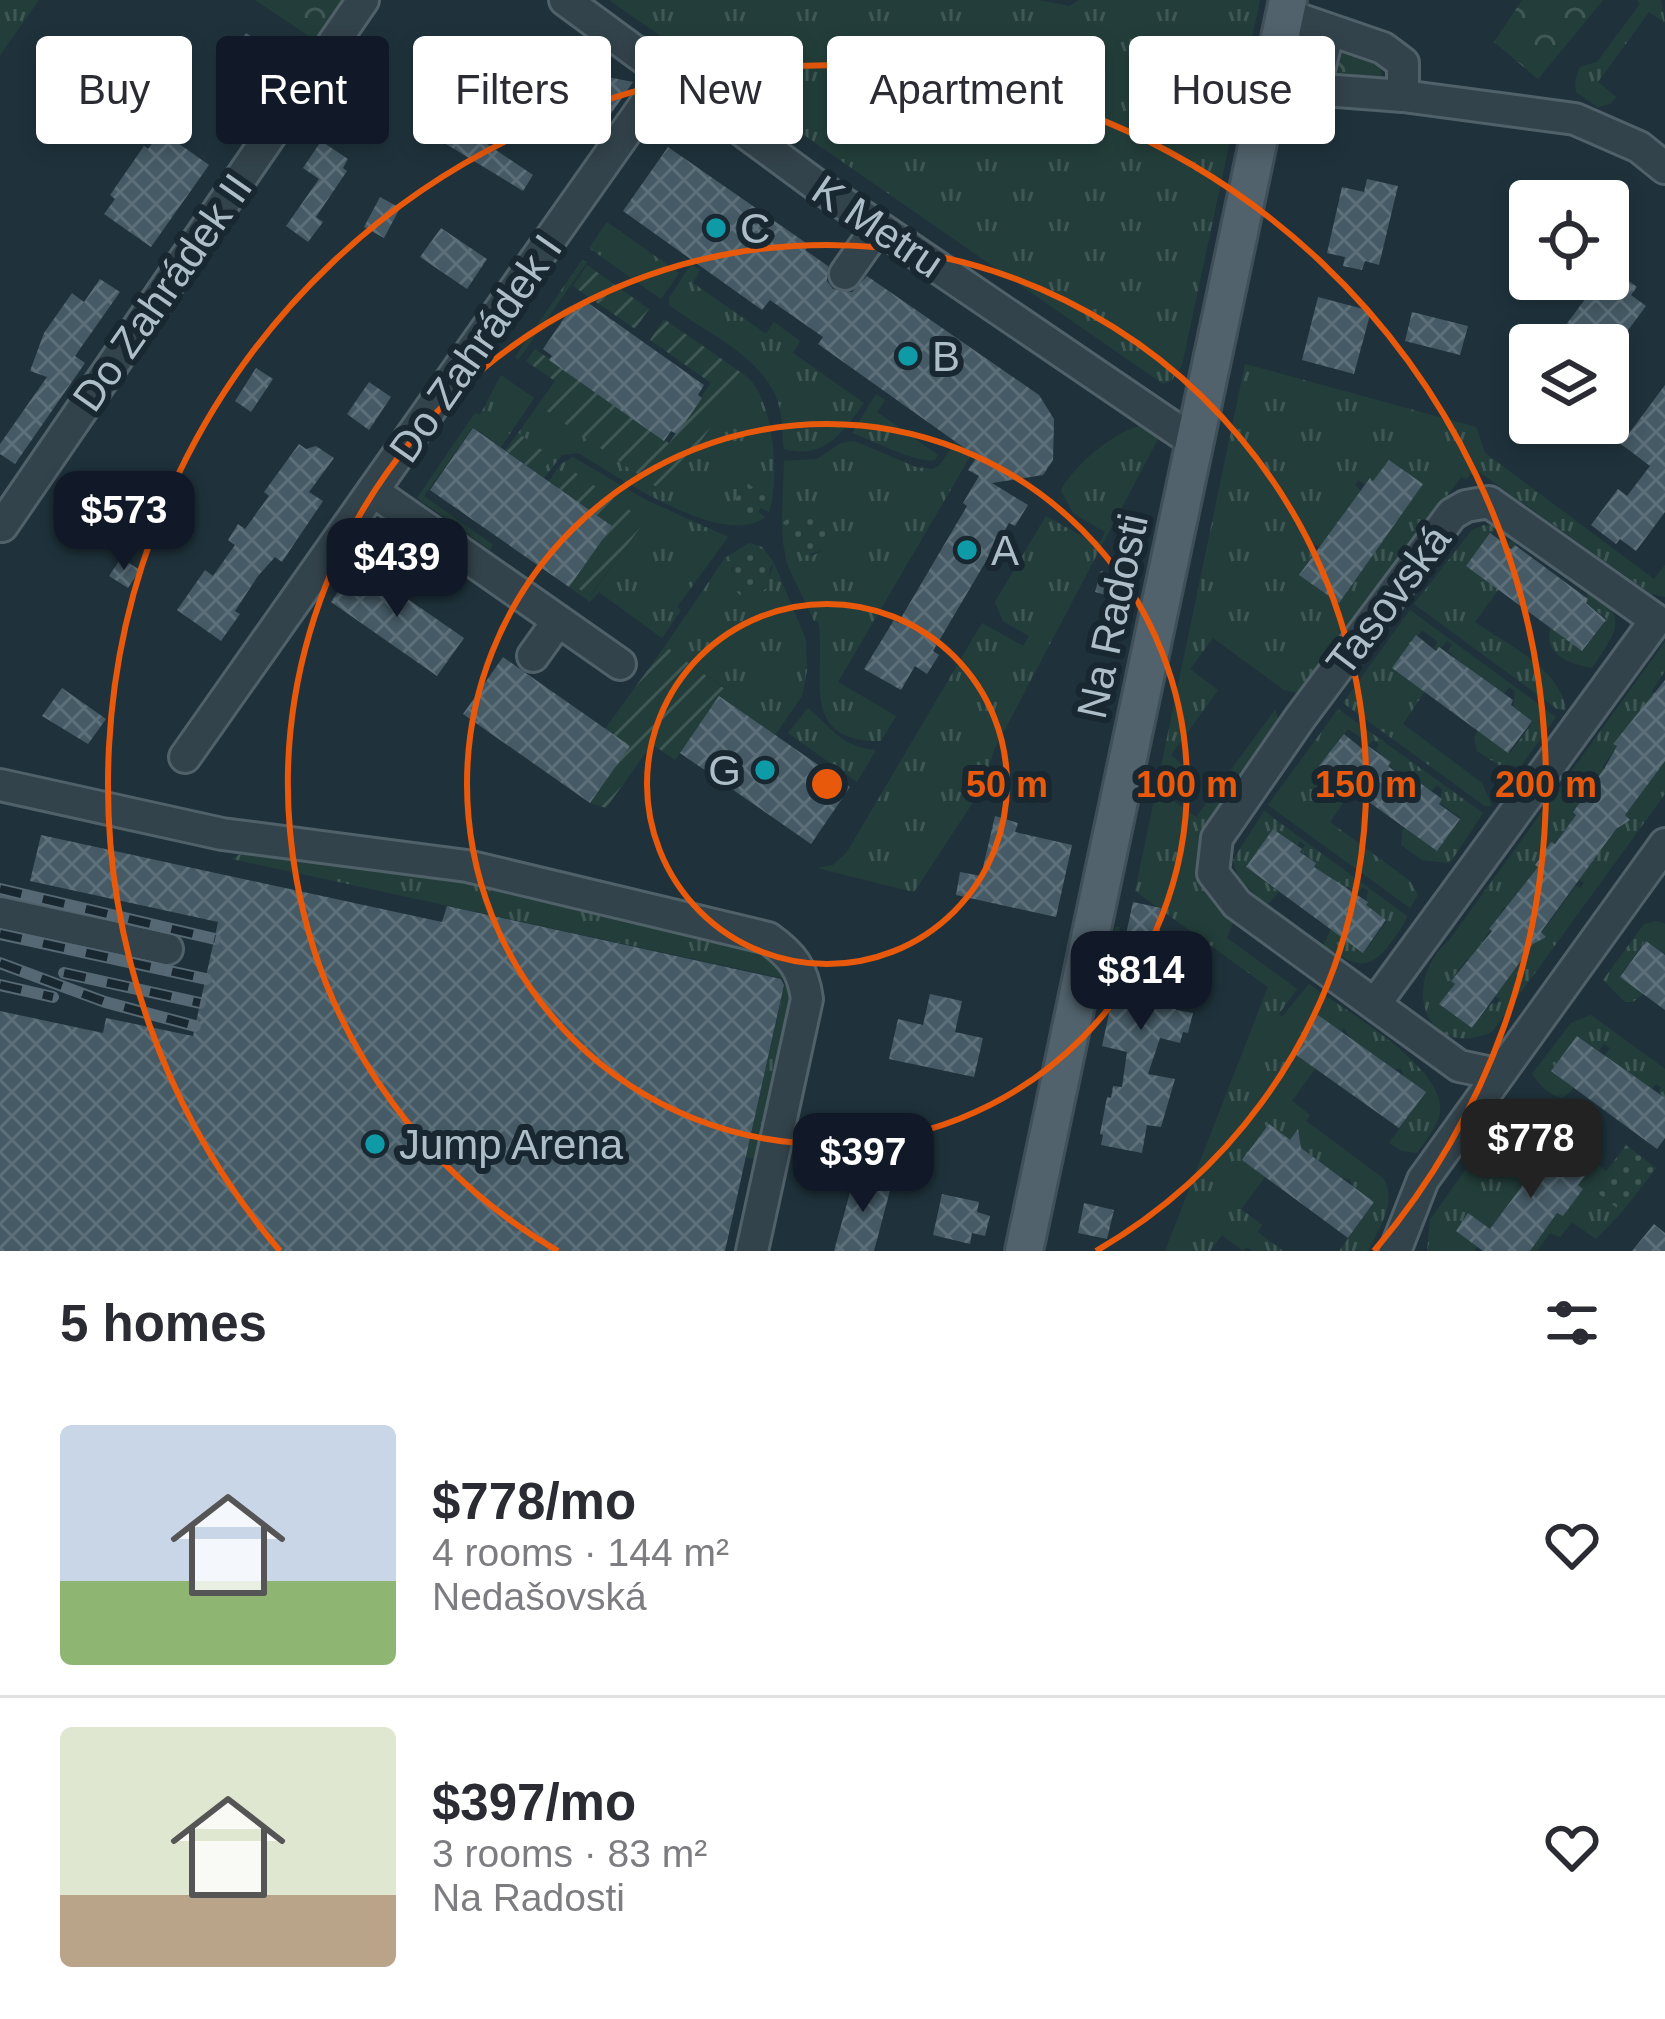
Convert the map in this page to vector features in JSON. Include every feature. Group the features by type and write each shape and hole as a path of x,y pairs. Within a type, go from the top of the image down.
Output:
{"main road":[{"name":"Na Radosti","path":"1024,1251 1257,144"}],"street":[{"name":"Do Zahrádek II","path":"2,526 364,0"},
{"name":"K Metru","path":"565,0 635,52"},
{"path":"1286,7 1329,30 1382,48 1403,63 1403,96"},
{"path":"1327,36 1329,30"},
{"path":"1335,91 1575,119 1639,147 1665,168"},
{"name":"Do Zahrádek I","path":"620,664 374,491 635,119"},
{"name":"K Metru","path":"763,144 1196,443"},
{"path":"845,274 878,226"},
{"path":"185,757 374,491"},
{"name":"Tasovská","path":"1375,1004 1656,620 1489,502 1452,514 1300,718 1217,838 1213,873 1237,904 1459,1066 1497,1074"},
{"path":"533,656 558,620"},
{"path":"0,785 222,834 467,866 768,938 790,954 804,978 807,999 752,1251"},
{"path":"1395,1251 1423,1180 1665,844"},
{"path":"0,913 167,949"}],"green space":[{"path":"0,0 39,0 0,55"},
{"path":"255,0 350,0 323,36 309,36"},
{"path":"609,0 1039,0 1069,6 1079,0 1260,0 1252,36 1129,36 1129,144 1229,144 1182,365 1163,384 803,134 803,36 661,36"},
{"path":"1522,0 1603,0 1538,79 1494,42"},
{"path":"1637,0 1661,0 1665,23 1649,12 1598,82 1616,97 1598,107 1576,92 1580,67 1597,62 1640,4"},
{"path":"1335,44 1360,50 1379,63 1382,78 1373,85 1335,78"},
{"path":"607,222 679,273 661,299 589,248"},
{"path":"582,260 587,262 518,360 515,357"},
{"path":"691,264 700,270 693,283 766,334 774,322 800,341 793,353 864,403 831,441 810,451 784,449 780,410 764,376 735,349 669,305"},
{"path":"587,265 649,309 635,329 573,286"},
{"path":"664,319 746,376 665,493 538,405 555,381 526,361 535,349 669,443 711,383 650,340"},
{"path":"1245,364 1476,427 1485,453 1654,579 1665,565 1665,597 1651,594 1475,469 1467,479 1461,477 1302,694 1284,690 1213,638 1190,669 1218,690 1171,755 1185,767 1165,795 1196,817 1275,710 1282,728 1205,884 1233,922 1227,938 1297,989 1279,1014 1282,1017 1309,984 1410,1058 1437,1094 1439,1117 1417,1153 1389,1143 1425,1093 1401,1069 1393,1069 1351,1039 1344,1028 1292,1101 1310,1115 1306,1121 1383,1178 1388,1206 1368,1251 1339,1251 1374,1202 1350,1179 1342,1178 1269,1125 1265,1177 1241,1209 1262,1225 1258,1232 1283,1251 1247,1247 1243,1251 1222,1235 1210,1251 1165,1251 1268,987 1135,891","holes":["1358,480 1422,485 1339,602 1300,575 1311,557 1317,556 1313,544 1320,547 1361,491 1355,485"]},
{"path":"501,375 534,398 501,447 473,427 424,496 493,545 490,550 417,498 475,413 480,415"},
{"path":"746,376 768,420 774,480 769,512 761,508 768,497 750,522 758,512 765,517 746,525 723,524 670,506 578,453 562,455 544,478 540,475 552,457 518,433 538,405 665,493"},
{"path":"876,394 885,400 877,412 938,455 935,460 907,455 852,433"},
{"path":"1140,426 1159,437 994,750 981,790 914,892 817,868 833,865 847,852 982,623 1023,646 1029,636 1003,621 995,602 1046,516 1091,541 1101,541 1105,532 1073,513 1061,490 1095,451"},
{"path":"518,433 552,457 540,475 505,450"},
{"path":"854,441 916,467 940,465 955,442 971,455 838,682 896,716 881,741 854,738 836,730 826,717 818,621 787,564 783,542 812,556 823,550 823,522 799,518 782,523 784,461 817,459 841,443"},
{"path":"573,457 646,500 728,537 677,607 681,610 662,638 599,592 590,602 569,587 591,596 644,522 566,466 553,484 549,481"},
{"path":"566,466 645,521 590,596 571,584 611,526 553,484"},
{"path":"747,483 768,498 751,522 730,507"},
{"path":"796,513 799,518 826,520 832,529 829,548 804,556 789,541 783,542 782,523"},
{"path":"1497,526 1520,539 1511,548 1507,546 1511,540 1495,529 1491,534 1499,589 1475,622 1543,670 1562,695 1566,710 1557,709 1414,604 1472,530"},
{"path":"749,543 762,547 774,563 768,585 752,600 735,590 735,561 725,558"},
{"path":"725,558 735,561 731,570 736,591 752,599 765,589 774,563 806,640 802,696 775,735 719,696 725,688 665,646"},
{"path":"1588,589 1610,608 1615,626 1592,668 1560,656 1549,636 1551,627 1583,651 1607,619 1586,603"},
{"path":"1410,610 1556,717 1521,766 1499,765 1477,751 1474,738 1478,730 1510,753 1533,722 1513,706 1515,691 1509,687 1504,694 1461,667 1448,651 1452,644 1447,641 1438,651 1434,648 1438,642 1422,630 1394,667 1425,691 1403,724 1482,783 1492,806 1485,806 1343,703"},
{"path":"1665,642 1665,671 1652,691 1655,694 1614,743 1617,746 1602,767 1607,771 1573,811 1576,815 1554,844 1550,842 1535,864 1539,867 1508,908 1504,907 1471,961 1467,959 1451,980 1455,984 1440,1005 1472,1028 1492,1003 1496,1005 1500,999 1495,996 1576,886 1584,883 1579,879 1617,827 1629,820 1625,815 1640,795 1635,790 1665,748 1665,794 1492,1032 1469,1038 1450,1036 1427,1014 1423,996 1434,957"},
{"path":"665,646 725,689 675,760 652,744 606,808 590,803 605,729"},
{"path":"808,708 845,741 876,750 857,782 788,733"},
{"path":"1338,709 1483,813 1450,863 1422,860 1401,845 1402,831 1406,827 1438,850 1461,818 1440,803 1442,789 1418,787 1388,765 1376,749 1379,744 1373,740 1365,749 1366,741 1348,729 1321,766 1353,789 1330,822 1410,881 1418,895 1410,908 1268,805"},
{"path":"1264,811 1407,916 1375,959 1352,962 1323,946 1331,929 1364,953 1387,921 1366,906 1368,890 1362,887 1357,894 1347,886 1344,889 1314,867 1316,863 1301,851 1305,845 1300,841 1295,848 1247,868 1279,892 1267,905 1239,880 1233,860"},
{"path":"267,848 519,889 557,905 764,946 795,985 763,1161 746,1157 786,979 232,859 246,850"},
{"path":"1644,924 1665,924 1665,954 1645,941 1620,976 1643,994 1625,1002 1603,980"},
{"path":"1115,927 1120,927 1107,994 1097,988"},
{"path":"1591,1015 1665,1069 1665,1100 1658,1093 1661,1087 1656,1084 1651,1090 1609,1059 1605,1055 1610,1048 1604,1044 1599,1051 1578,1036 1551,1071 1574,1088 1563,1098 1549,1092 1532,1074 1571,1023"},
{"path":"1508,1109 1526,1111 1606,1171 1593,1189 1622,1212 1596,1239 1572,1222 1560,1237 1550,1233 1537,1251 1530,1251 1557,1213 1563,1216 1582,1189 1520,1144 1507,1161 1529,1178 1490,1229 1469,1214 1456,1230 1477,1247 1474,1251 1427,1251 1430,1220"},
{"path":"1626,1145 1656,1168 1622,1212 1593,1189"}],"building":[{"path":"611,78 633,82 611,114"},
{"path":"152,144 179,144 209,165 151,247 104,214 115,199 110,195 144,146 148,149"},
{"path":"319,144 348,159 343,168 347,171 316,217 323,222 308,242 286,226 319,179 303,168"},
{"path":"446,144 487,144 533,175 523,191"},
{"path":"668,147 809,245 805,250 828,266 827,281 833,289 852,292 867,276 1039,395 1054,419 1053,460 1043,475 992,483 1028,505 1015,526 1009,523 979,573 933,651 939,655 927,674 915,666 901,690 864,669 894,620 898,623 967,506 963,503 979,476 968,470 977,457 818,344 823,337 770,300 762,310 623,211"},
{"path":"1367,179 1398,186 1379,265 1365,261 1362,270 1343,266 1345,257 1327,253 1342,187 1364,192"},
{"path":"380,197 400,208 384,238 364,227"},
{"path":"441,228 487,259 467,289 420,257"},
{"path":"100,279 120,292 75,356 85,363 15,464 0,454 0,444 47,377 30,371 44,333 72,293 84,302"},
{"path":"1629,281 1637,287 1631,295 1646,306 1629,329 1629,324 1567,324 1584,300 1629,300"},
{"path":"1318,297 1371,311 1354,374 1302,360"},
{"path":"584,300 704,385 698,395 702,398 677,434 671,431 664,441 549,360 552,356 543,349 571,308 576,311"},
{"path":"1412,312 1468,326 1460,355 1405,341"},
{"path":"256,368 273,379 251,412 235,401"},
{"path":"369,382 391,397 369,430 347,414"},
{"path":"1665,385 1665,512 1636,551 1620,539 1616,544 1591,525 1618,489 1627,496 1650,466 1621,444 1629,444 1629,433"},
{"path":"473,428 612,526 569,587 430,490"},
{"path":"299,444 306,449 316,446 334,458 309,492 323,501 282,562 275,557 258,576 221,641 177,610 205,570 213,576 235,545 228,540 238,524 245,529 269,496 264,492"},
{"path":"1389,460 1423,484 1339,603 1299,575 1370,478 1373,481"},
{"path":"109,480 139,501 130,515 134,518 119,537 86,514"},
{"path":"1490,533 1511,549 1515,545 1588,599 1586,603 1606,620 1582,651 1466,566"},
{"path":"121,558 140,570 128,588 109,576"},
{"path":"357,564 464,638 437,676 331,602"},
{"path":"1101,571 1127,578 1121,599 1095,592"},
{"path":"1416,635 1513,700 1511,705 1532,721 1508,753 1392,668"},
{"path":"503,657 630,746 590,803 463,714"},
{"path":"1665,680 1665,761 1625,815 1630,820 1616,829 1541,932 1546,937 1533,944 1472,1028 1439,1004 1455,984 1451,981 1492,931 1489,929 1538,867 1551,842 1555,844 1576,815 1573,812 1617,746 1613,744"},
{"path":"62,688 106,719 88,744 42,716"},
{"name":"G","path":"719,696 850,787 811,844 680,753"},
{"path":"1344,734 1365,751 1368,746 1391,762 1388,766 1416,788 1420,783 1442,799 1439,804 1460,819 1437,851 1319,766"},
{"path":"995,816 1018,823 1015,832 1072,845 1056,917 956,895 960,872 981,876"},
{"path":"1273,829 1302,849 1316,863 1314,867 1368,902 1386,920 1363,953 1246,867"},
{"name":"Jump Arena","path":"41,835 442,922 447,906 781,979 784,985 725,1251 0,1251 0,1011 103,1033 106,1018 193,1036 218,922 30,881"},
{"path":"1133,902 1161,908 1156,969 1186,976 1176,1010 1193,1013 1180,1043 1160,1038 1148,1074 1175,1079 1161,1127 1147,1125 1142,1153 1101,1145 1100,1134 1107,1097 1111,1098 1113,1086 1122,1087 1127,1052 1102,1046"},
{"path":"1646,941 1665,955 1665,1010 1620,977"},
{"path":"930,994 962,1001 955,1032 983,1038 974,1077 889,1059 898,1019 923,1025"},
{"path":"1318,1015 1426,1092 1399,1128 1292,1052"},
{"path":"1577,1036 1665,1098 1665,1138 1657,1149 1551,1071"},
{"path":"1269,1124 1290,1140 1298,1129 1301,1148 1374,1202 1348,1238 1242,1160"},
{"path":"1554,1141 1591,1168 1578,1185 1583,1189 1563,1216 1557,1213 1530,1251 1483,1251 1456,1231 1468,1213 1490,1229 1528,1178 1507,1161 1520,1144 1541,1159"},
{"path":"855,1174 892,1183 874,1251 834,1251"},
{"path":"942,1194 979,1202 977,1212 990,1216 985,1236 972,1233 970,1244 933,1235"},
{"path":"1084,1203 1114,1210 1107,1239 1078,1233"},
{"path":"1654,1224 1665,1233 1665,1251 1632,1251"}],"railway":[{"path":"0,889 215,939"},
{"path":"0,934 206,979"},
{"path":"0,963 105,1002 195,1026"},
{"path":"64,973 200,1003"},
{"path":"0,985 53,997"}],"place":[{"name":"C","path":"716,228"},
{"name":"B","path":"908,356"},
{"name":"A","path":"967,550"},
{"name":"G","path":"765,770"},
{"name":"Jump Arena","path":"375,1144"}]}
